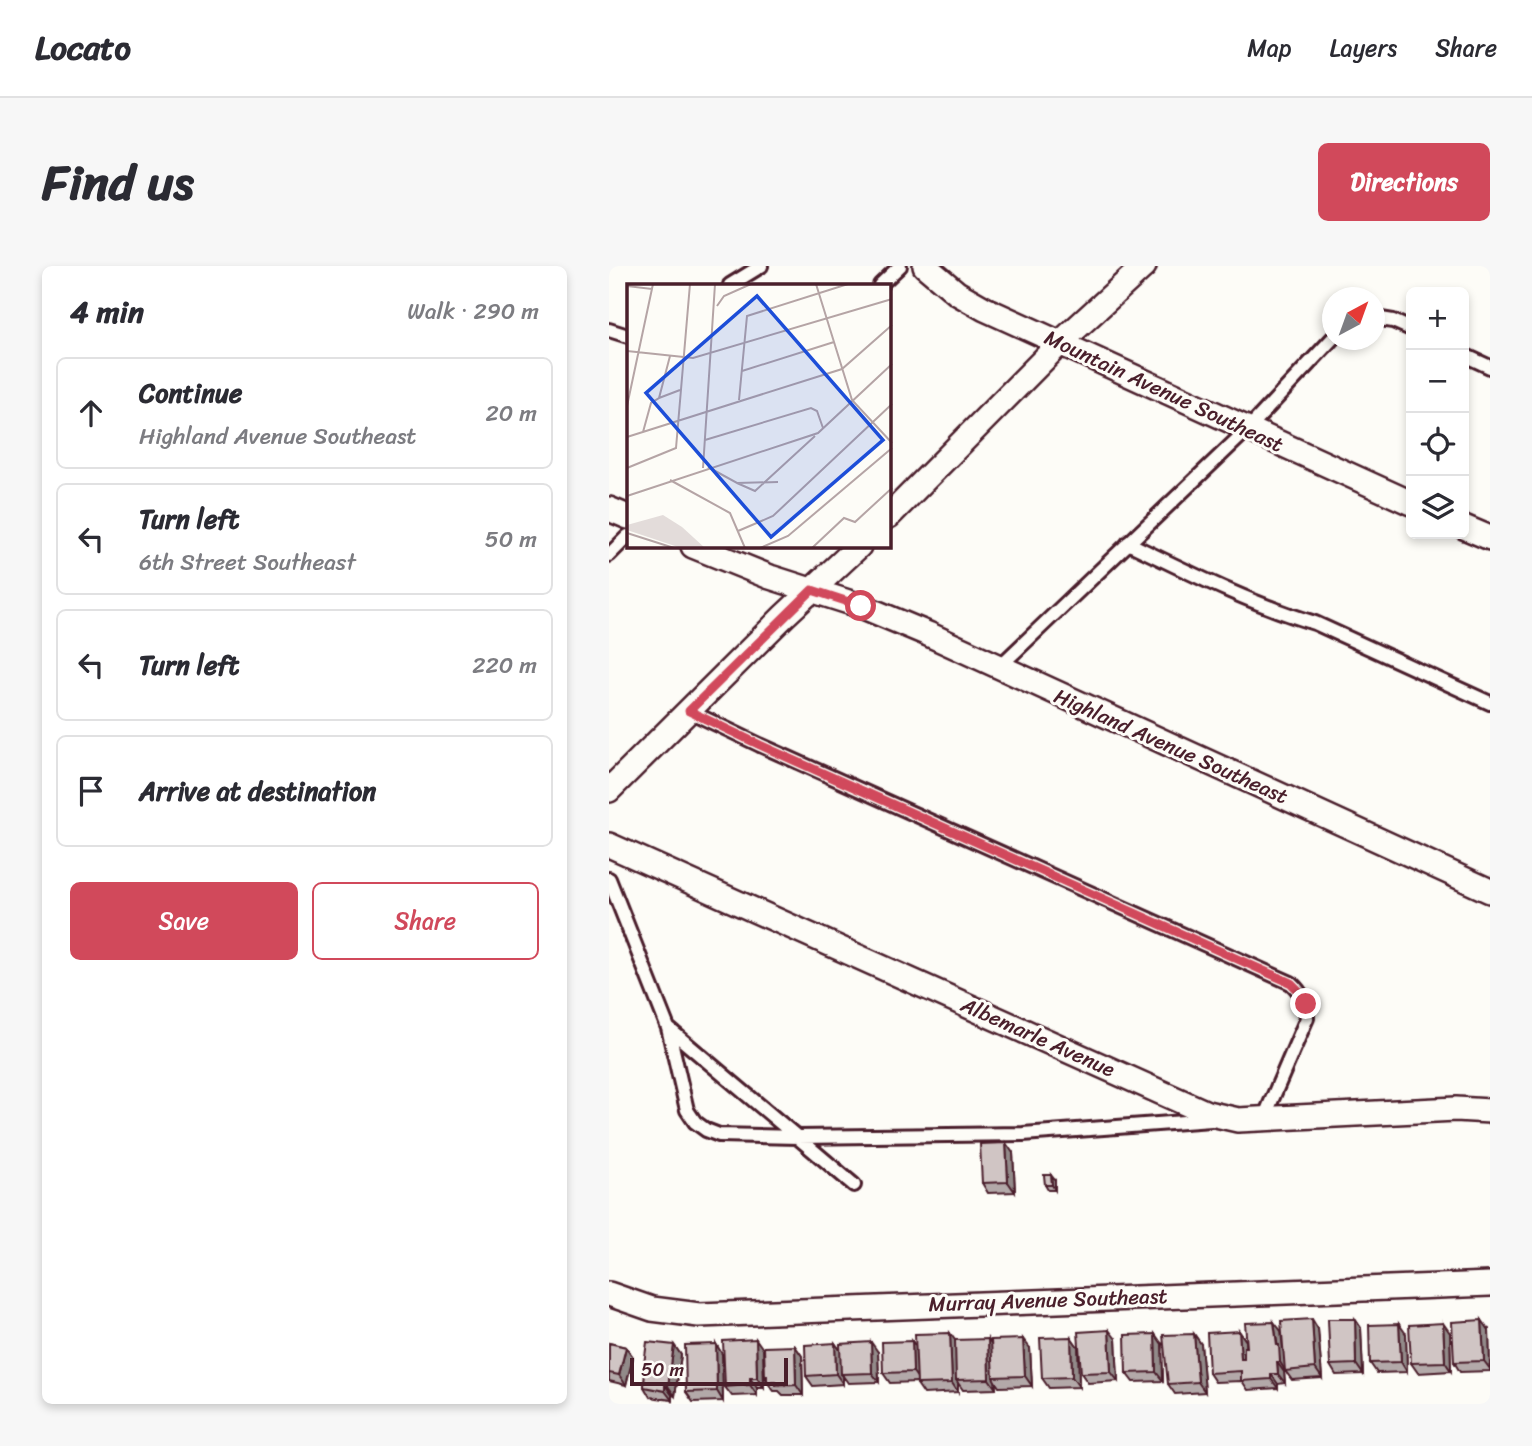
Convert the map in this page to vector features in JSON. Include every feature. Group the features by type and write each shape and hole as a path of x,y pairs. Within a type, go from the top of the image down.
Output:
{"street":[{"name":"Mountain Avenue Southeast","path":"925,266 957,293 1060,343 1406,501"},
{"path":"891,514 1060,343 1144,266"},
{"path":"609,509 627,517"},
{"path":"1469,529 1490,538"},
{"name":"Highland Avenue Southeast","path":"698,548 769,577 861,606 1490,891"},
{"path":"609,790 857,548"},
{"name":"Albemarle Avenue","path":"609,845 1207,1113 1228,1119 1456,1109 1490,1111"},
{"name":"Murray Avenue Southeast","path":"609,1294 652,1309 699,1315 1490,1284"}],"lane":[{"path":"732,284 761,266"},
{"path":"881,284 899,266"},
{"path":"1385,320 1406,327"},
{"path":"609,330 627,336"},
{"path":"999,667 1248,429 1322,349"},
{"path":"1469,357 1490,367"},
{"path":"609,555 627,537"},
{"path":"1128,542 1490,703"},
{"path":"689,711 1291,983 1306,1004 1307,1017 1264,1118"},
{"path":"609,879 668,1028 687,1110 695,1122 706,1130 719,1135 798,1137 1023,1134 1228,1119"},
{"path":"668,1028 855,1185"}],"building":[{"path":"1006,1143 1008,1182 982,1183 980,1144"},
{"path":"1044,1175 1051,1175 1052,1185 1045,1185"},
{"path":"1312,1319 1315,1368 1285,1371 1281,1321"},
{"path":"1328,1319 1355,1319 1356,1364 1330,1365"},
{"path":"1482,1320 1484,1361 1454,1362 1452,1322"},
{"path":"1274,1322 1279,1345 1278,1374 1271,1374 1271,1379 1241,1381 1241,1371 1209,1373 1207,1333 1239,1331 1241,1359 1244,1359 1244,1347 1247,1347 1245,1323"},
{"path":"1443,1323 1445,1362 1411,1363 1409,1325"},
{"path":"1399,1324 1401,1362 1370,1363 1369,1325"},
{"path":"1109,1330 1111,1372 1081,1373 1078,1332"},
{"path":"950,1333 952,1383 917,1384 915,1334"},
{"path":"1155,1334 1156,1372 1126,1373 1125,1335"},
{"path":"1194,1334 1198,1382 1168,1384 1163,1335"},
{"path":"1071,1337 1072,1377 1042,1378 1040,1338"},
{"path":"756,1339 757,1378 750,1378 750,1385 725,1387 723,1341"},
{"path":"988,1339 989,1379 956,1380 955,1340"},
{"path":"1023,1339 1025,1376 993,1377 991,1340"},
{"path":"912,1341 913,1372 883,1373 882,1342"},
{"path":"647,1342 674,1345 665,1391 644,1387"},
{"path":"871,1342 872,1373 841,1374 840,1344"},
{"path":"609,1343 626,1347 619,1375 609,1373"},
{"path":"835,1343 836,1374 806,1376 805,1345"},
{"path":"716,1344 717,1391 686,1392 685,1345"},
{"path":"795,1346 796,1385 776,1386 776,1381 767,1382 764,1347"}],"route":[{"path":"861,606 812,590 689,711 1291,983 1306,1004"}]}
